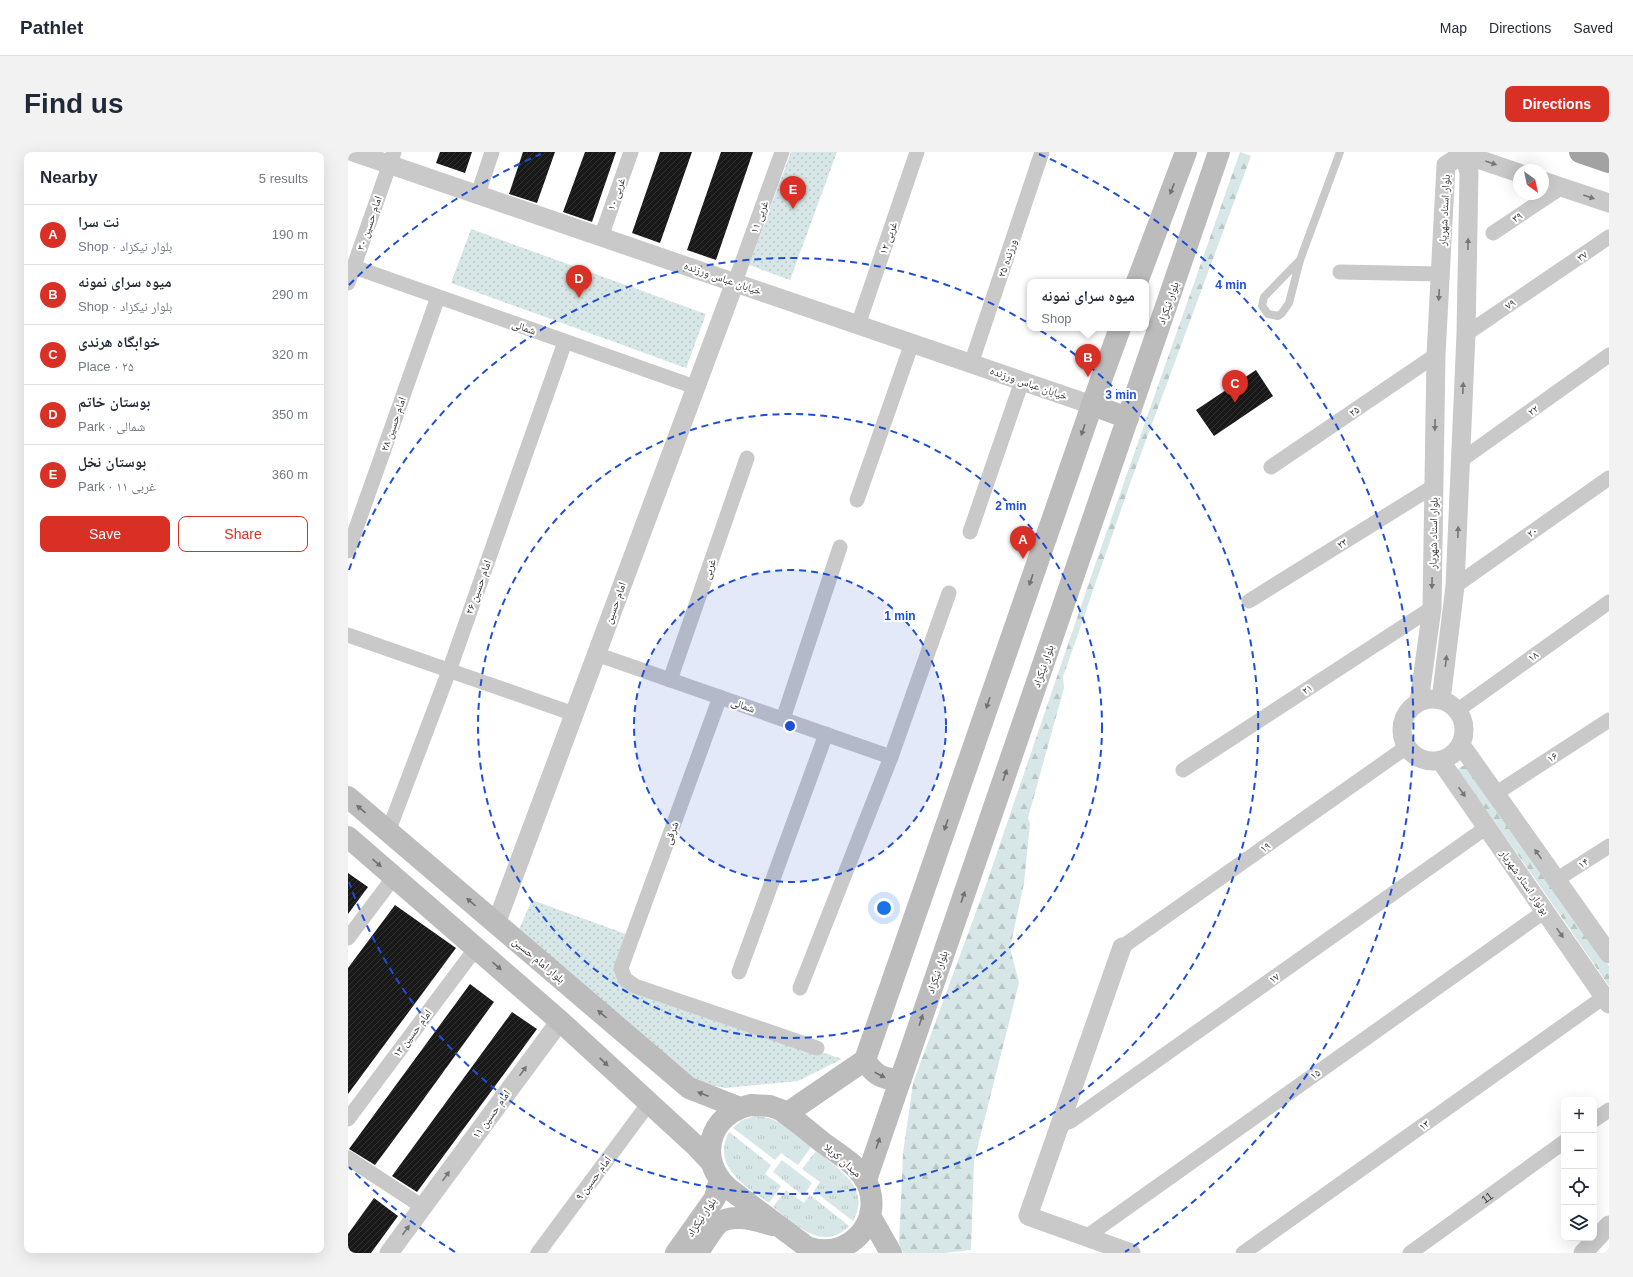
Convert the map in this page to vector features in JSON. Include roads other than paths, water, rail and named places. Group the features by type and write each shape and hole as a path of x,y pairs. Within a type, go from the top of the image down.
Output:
{"highway":[{"path":"1580,152 1609,162"}],"main road":[{"path":"1138,279 1186,152"},
{"name":"بلوار نیکزاد","path":"866,1180 1219,152"},
{"path":"786,1114 864,1060 1119,331"},
{"path":"1092,405 1128,418"},
{"name":"بلوار امام حسین","path":"348,798 689,1088 740,1108"},
{"path":"348,837 560,1021 649,1103 716,1171"},
{"path":"476,948 496,924"},
{"path":"864,1060 870,1069 879,1076 890,1080 900,1079"},
{"name":"میدان کربلا","path":"751,1104 775,1108 786,1114 858,1170 866,1180 871,1198 870,1216 858,1237 837,1249 812,1249 792,1239 728,1188 716,1171 710,1151 714,1133 724,1118 740,1108 751,1104"},
{"name":"بلوار نیکزاد","path":"676,1253 715,1198 716,1171"},
{"path":"870,1216 891,1253"},
{"name":"بلوار نیکزاد","path":"697,1253 719,1223 733,1218 751,1220 792,1239"}],"street":[{"name":"خیابان عباس ورزنده","path":"353,152 391,158 478,194 1092,405"},
{"path":"478,194 492,152"},
{"name":"غربی ۱۰","path":"601,237 631,152"},
{"name":"غربی ۱۱","path":"735,282 782,152"},
{"name":"غربی ۱۲","path":"858,325 917,152"},
{"name":"ورزنده ۲۵","path":"971,364 1042,152"},
{"path":"1464,154 1513,171"},
{"path":"1441,700 1455,586 1466,334 1469,172 1464,154"},
{"name":"بلوار استاد شهریار","path":"1419,702 1432,608 1436,355 1446,165 1464,154"},
{"name":"امام حسین ۳۰","path":"348,282 391,158"},
{"path":"1549,183 1609,203"},
{"name":"۳۹","path":"1493,233 1562,187"},
{"name":"۳۷","path":"1554,274 1609,237"},
{"name":"شمالی","path":"354,267 695,387"},
{"path":"1340,272 1440,274 1467,272"},
{"name":"۷۹","path":"1466,334 1554,274"},
{"name":"امام حسین","path":"496,924 735,282"},
{"name":"امام حسین ۲۸","path":"348,551 438,297"},
{"name":"امام حسین ۲۶","path":"388,832 449,671 566,342"},
{"path":"857,500 912,343"},
{"name":"۲۵","path":"1271,467 1436,355"},
{"name":"۲۲","path":"1460,461 1607,357"},
{"path":"970,532 1022,381"},
{"name":"غربی","path":"670,680 747,458"},
{"name":"۲۰","path":"1455,586 1609,478"},
{"name":"۲۳","path":"1249,600 1434,486"},
{"path":"783,719 840,548"},
{"path":"800,988 891,757 949,593"},
{"name":"۱۸","path":"1458,710 1609,602"},
{"name":"۲۱","path":"1183,770 1432,608"},
{"path":"348,635 574,714"},
{"name":"شمالی","path":"596,654 891,757"},
{"name":"شرقی","path":"720,697 622,968 625,979 635,986 817,1048"},
{"path":"1426,700 1441,700 1458,710 1462,719 1464,729 1461,745 1450,756 1440,760 1421,758 1413,753 1403,737 1404,722 1411,708 1419,702 1426,700"},
{"name":"۱۶","path":"1496,794 1609,720"},
{"path":"739,972 826,734"},
{"path":"1461,745 1609,954"},
{"name":"۱۹","path":"1122,947 1408,746"},
{"name":"بولوار استاد شهریار","path":"1440,760 1607,1001"},
{"name":"۱۷","path":"1060,1125 1071,1121 1487,828"},
{"name":"۱۴","path":"1556,880 1609,846"},
{"path":"348,938 394,877"},
{"name":"۱۵","path":"1086,1237 1545,911"},
{"path":"1122,947 1028,1216 1131,1253"},
{"name":"امام حسین ۱۳","path":"348,1119 476,948"},
{"name":"۱۳","path":"1243,1253 1607,1001"},
{"name":"امام حسین ۱۱","path":"389,1253 560,1021"},
{"name":"امام حسین ۹","path":"538,1253 649,1103"},
{"path":"1597,1118 1609,1110"},
{"name":"11","path":"1410,1253 1561,1144"},
{"path":"348,1158 423,1207"},
{"path":"1583,1253 1609,1225"}],"lane":[{"path":"1300,260 1264,297 1262,306 1268,314 1278,316 1286,310 1300,260 1340,152"}],"place":[{"name":"بوستان نخل","path":"793,209"},
{"name":"بوستان خاتم","path":"579,298"},
{"name":"میوه سرای نمونه","path":"1088,377"},
{"name":"خوابگاه هرندی","path":"1235,403"},
{"name":"نت سرا","path":"1023,559"}]}
